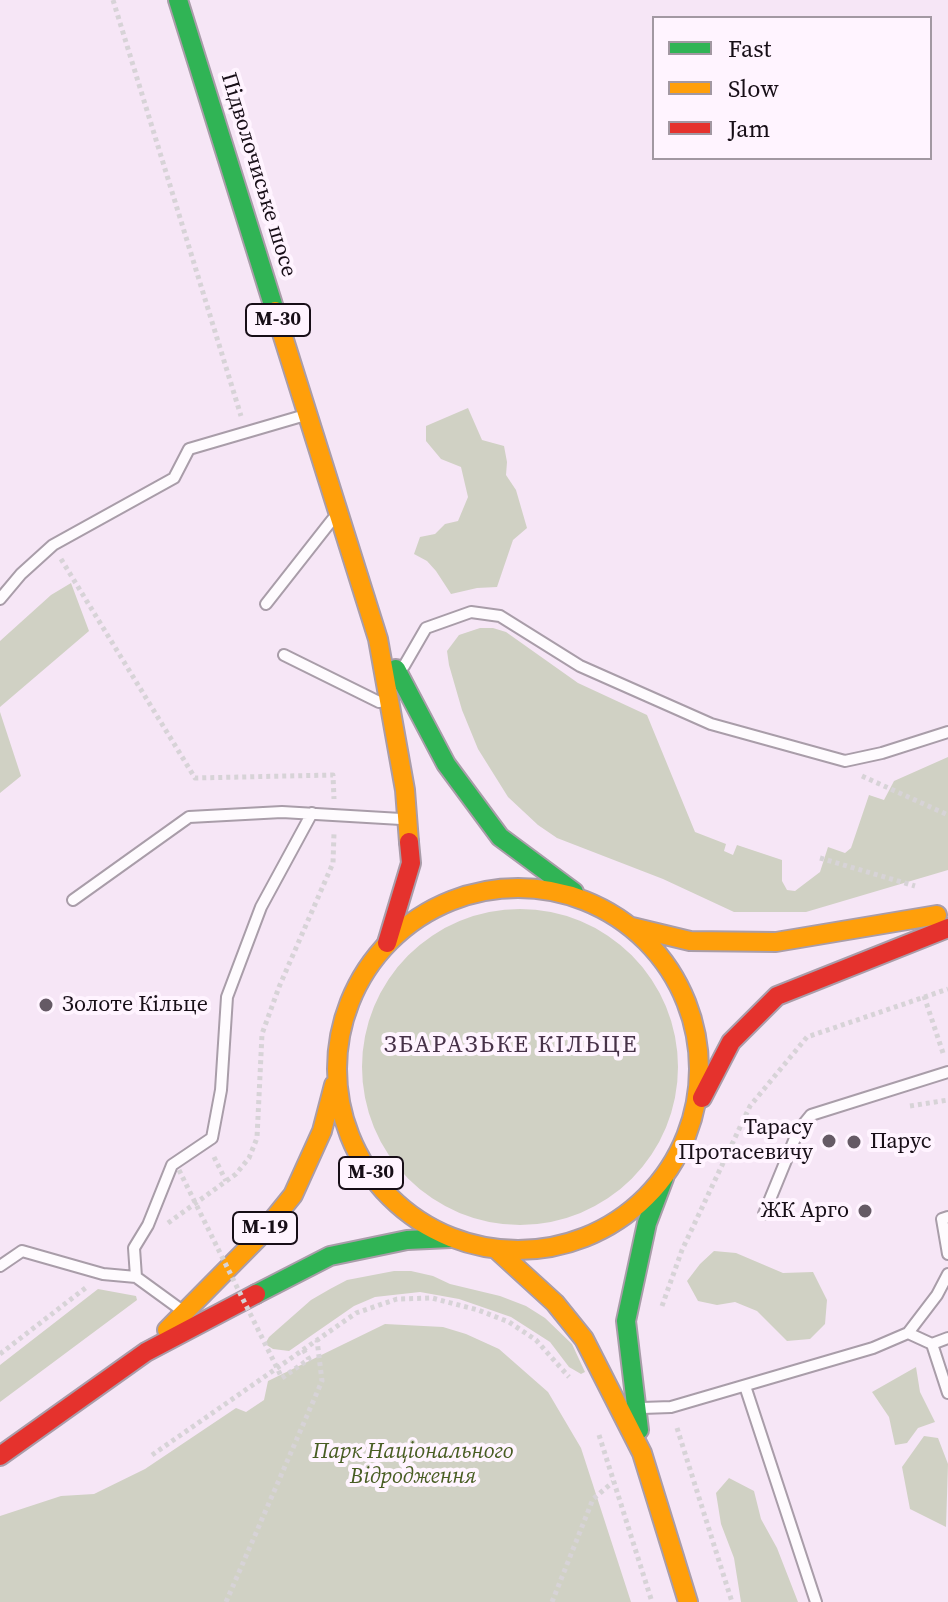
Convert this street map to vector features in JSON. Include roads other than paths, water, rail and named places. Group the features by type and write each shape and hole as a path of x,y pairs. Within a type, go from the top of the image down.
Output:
{"main road":[{"name":"Підволочиське шосе","path":"181,2 378,639 392,709 411,863 387,943"},
{"name":"Підволочиське шосе","path":"378,639 446,764 500,837 585,900"},
{"name":"М-19","path":"146,1352 259,1237 293,1195 322,1131 337,1075 339,1039 348,1004 365,972 387,943 429,911 479,891 532,888 585,900 632,927 690,941 776,942 948,913"},
{"path":"632,927 668,966 691,1014 700,1067 693,1119"},
{"name":"М-19","path":"0,1456 146,1352 330,1256 407,1240 451,1238 497,1250 560,1246 618,1221 664,1178 711,1076 731,1042 777,996 948,928"},
{"name":"М-30","path":"337,1075 343,1116 359,1155 383,1190 414,1218 451,1238"},
{"path":"664,1178 647,1223 626,1321 642,1453 688,1602"},
{"path":"497,1250 555,1303 584,1339 642,1453"}],"lane":[{"path":"0,599 21,574 53,545 174,478 189,449 308,414"},
{"path":"266,604 338,512"},
{"path":"399,674 426,628 471,612 500,616 580,666 711,724 845,761 948,732"},
{"path":"284,655 392,709"},
{"path":"73,900 189,817 282,812 407,819"},
{"path":"136,1277 134,1248 148,1225 172,1165 212,1138 221,1090 227,997 261,907 312,813"},
{"path":"764,1214 798,1131 811,1115 948,1070"},
{"path":"948,1217 942,1219 948,1254"},
{"path":"0,1266 22,1251 103,1274 136,1277 185,1311"},
{"path":"636,1408 671,1407 873,1348 908,1333 937,1295 948,1274"},
{"path":"908,1333 932,1344 948,1338"},
{"path":"932,1344 948,1393"},
{"path":"745,1386 816,1602"},
{"path":"13,1430 40,1426"}],"place":[{"name":"Золоте Кільце","path":"46,1005"},
{"name":"Тарасу Протасевичу","path":"829,1141"},
{"name":"Парус","path":"854,1142"},
{"name":"ЖК Арго","path":"865,1211"}],"district":[{"name":"ЗБАРАЗЬКЕ КІЛЬЦЕ","path":"511,1046"}],"park label":[{"name":"Парк Національного Відродження","path":"413,1464"}]}
